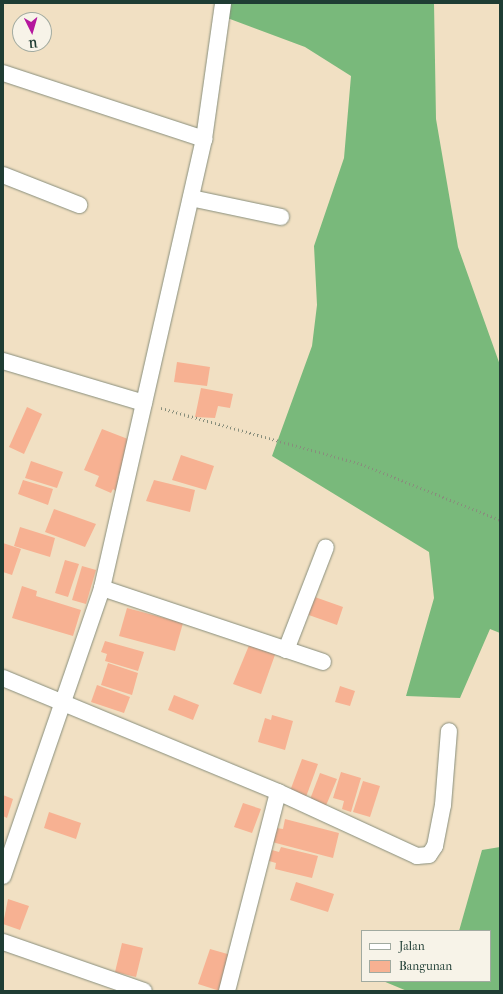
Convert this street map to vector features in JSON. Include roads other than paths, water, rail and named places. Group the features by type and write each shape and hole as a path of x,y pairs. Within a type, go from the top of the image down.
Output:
{"street":[{"path":"3,876 102,588 204,139 223,3"},
{"path":"3,73 204,139"},
{"path":"3,175 79,205"},
{"path":"191,198 281,218"},
{"path":"3,361 144,403"},
{"path":"286,650 326,547"},
{"path":"102,588 323,662"},
{"path":"3,678 64,701 278,792 391,847 429,856 435,846 443,805 449,731"},
{"path":"227,991 278,792"},
{"path":"3,942 144,991"}]}
